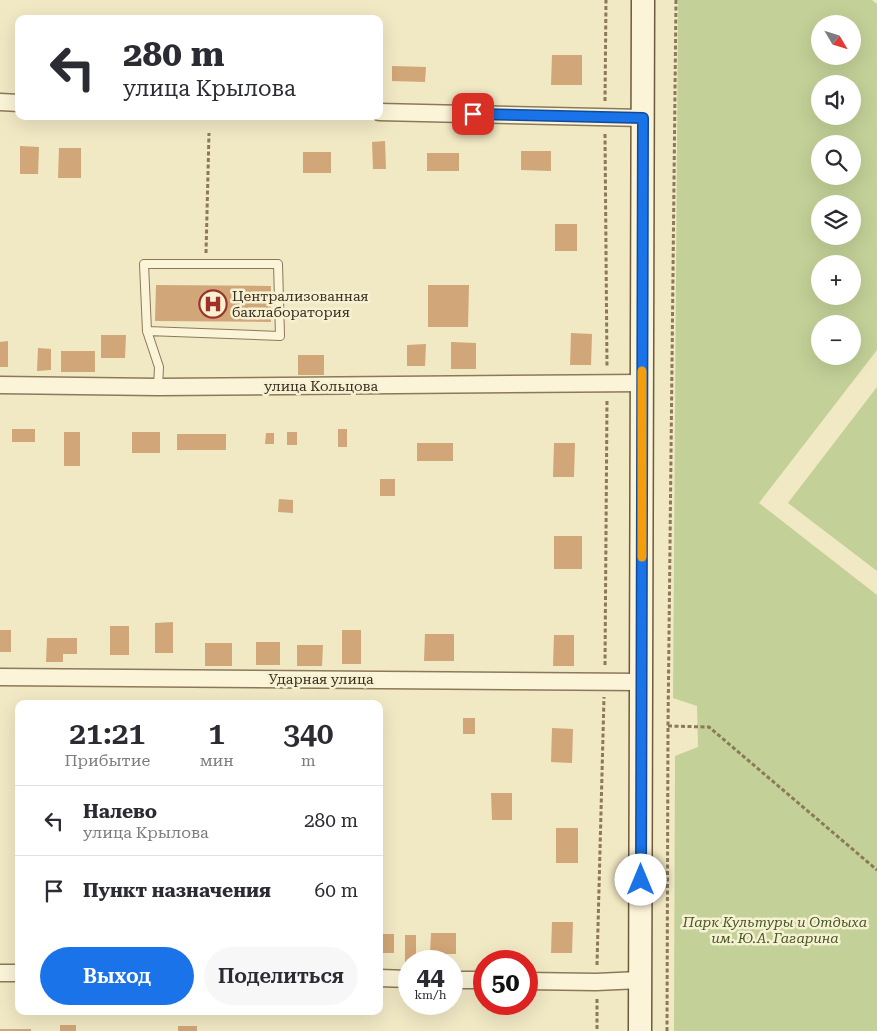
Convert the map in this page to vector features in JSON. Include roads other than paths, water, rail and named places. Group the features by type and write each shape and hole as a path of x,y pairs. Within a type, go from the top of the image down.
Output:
{"main road":[{"path":"640,1031 643,0"}],"street":[{"path":"0,102 15,103"},
{"path":"383,112 643,118"},
{"name":"улица Кольцова","path":"0,385 158,388 642,383"},
{"name":"Ударная улица","path":"0,677 641,682"},
{"path":"0,973 15,973"},
{"path":"383,978 398,979"},
{"path":"538,981 640,980"}],"lane":[{"path":"147,331 280,336 278,264 144,264 147,331 159,367 158,388"}],"place":[{"name":"Централизованная баклаборатория","path":"213,304"}],"park label":[{"name":"Парк Культуры и Отдыха им. Ю.А. Гагарина","path":"775,930"}]}
